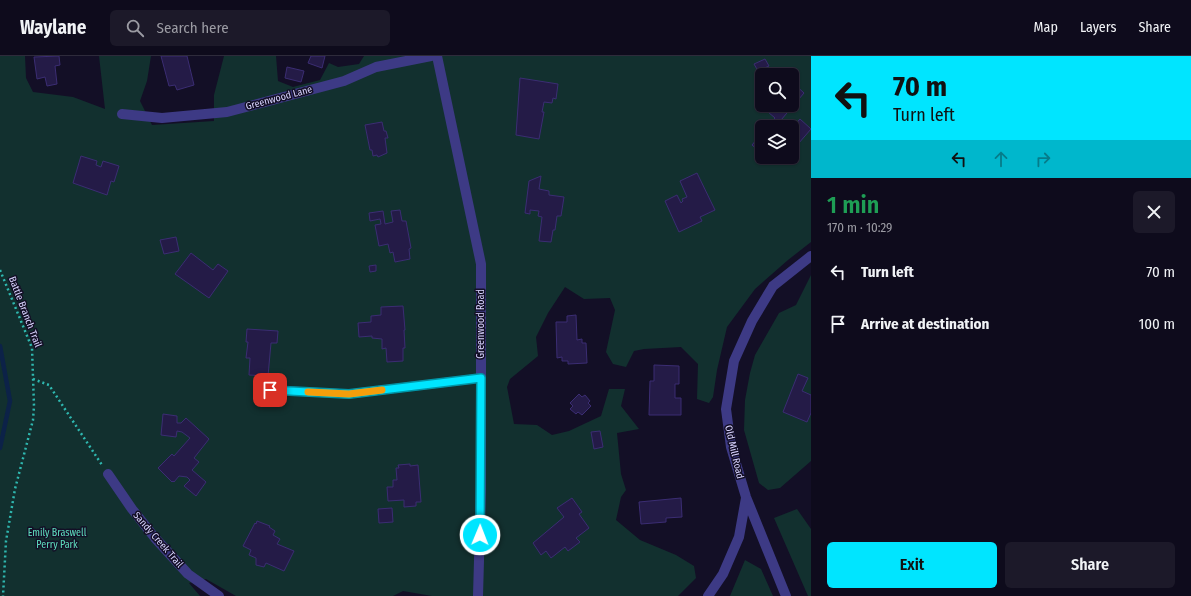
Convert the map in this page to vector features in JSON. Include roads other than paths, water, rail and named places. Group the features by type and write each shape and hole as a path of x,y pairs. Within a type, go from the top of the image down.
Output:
{"street":[{"name":"Greenwood Lane","path":"122,114 162,118 227,112 344,81 376,67 431,56"},
{"name":"Greenwood Road","path":"437,56 481,264 481,489 478,596"},
{"name":"Old Mill Road","path":"786,596 746,497 731,447 726,410 734,360 752,321 774,286 811,256"},
{"name":"Sandy Creek Trail","path":"108,474 132,509 155,538 188,574 219,596"},
{"path":"708,596 723,574 739,537 746,497"}],"lane":[{"path":"270,390 349,394 481,378"}],"waterway":[{"path":"0,346 10,401 0,448"}],"park label":[{"name":"Emily Braswell Perry Park","path":"57,538"}]}
